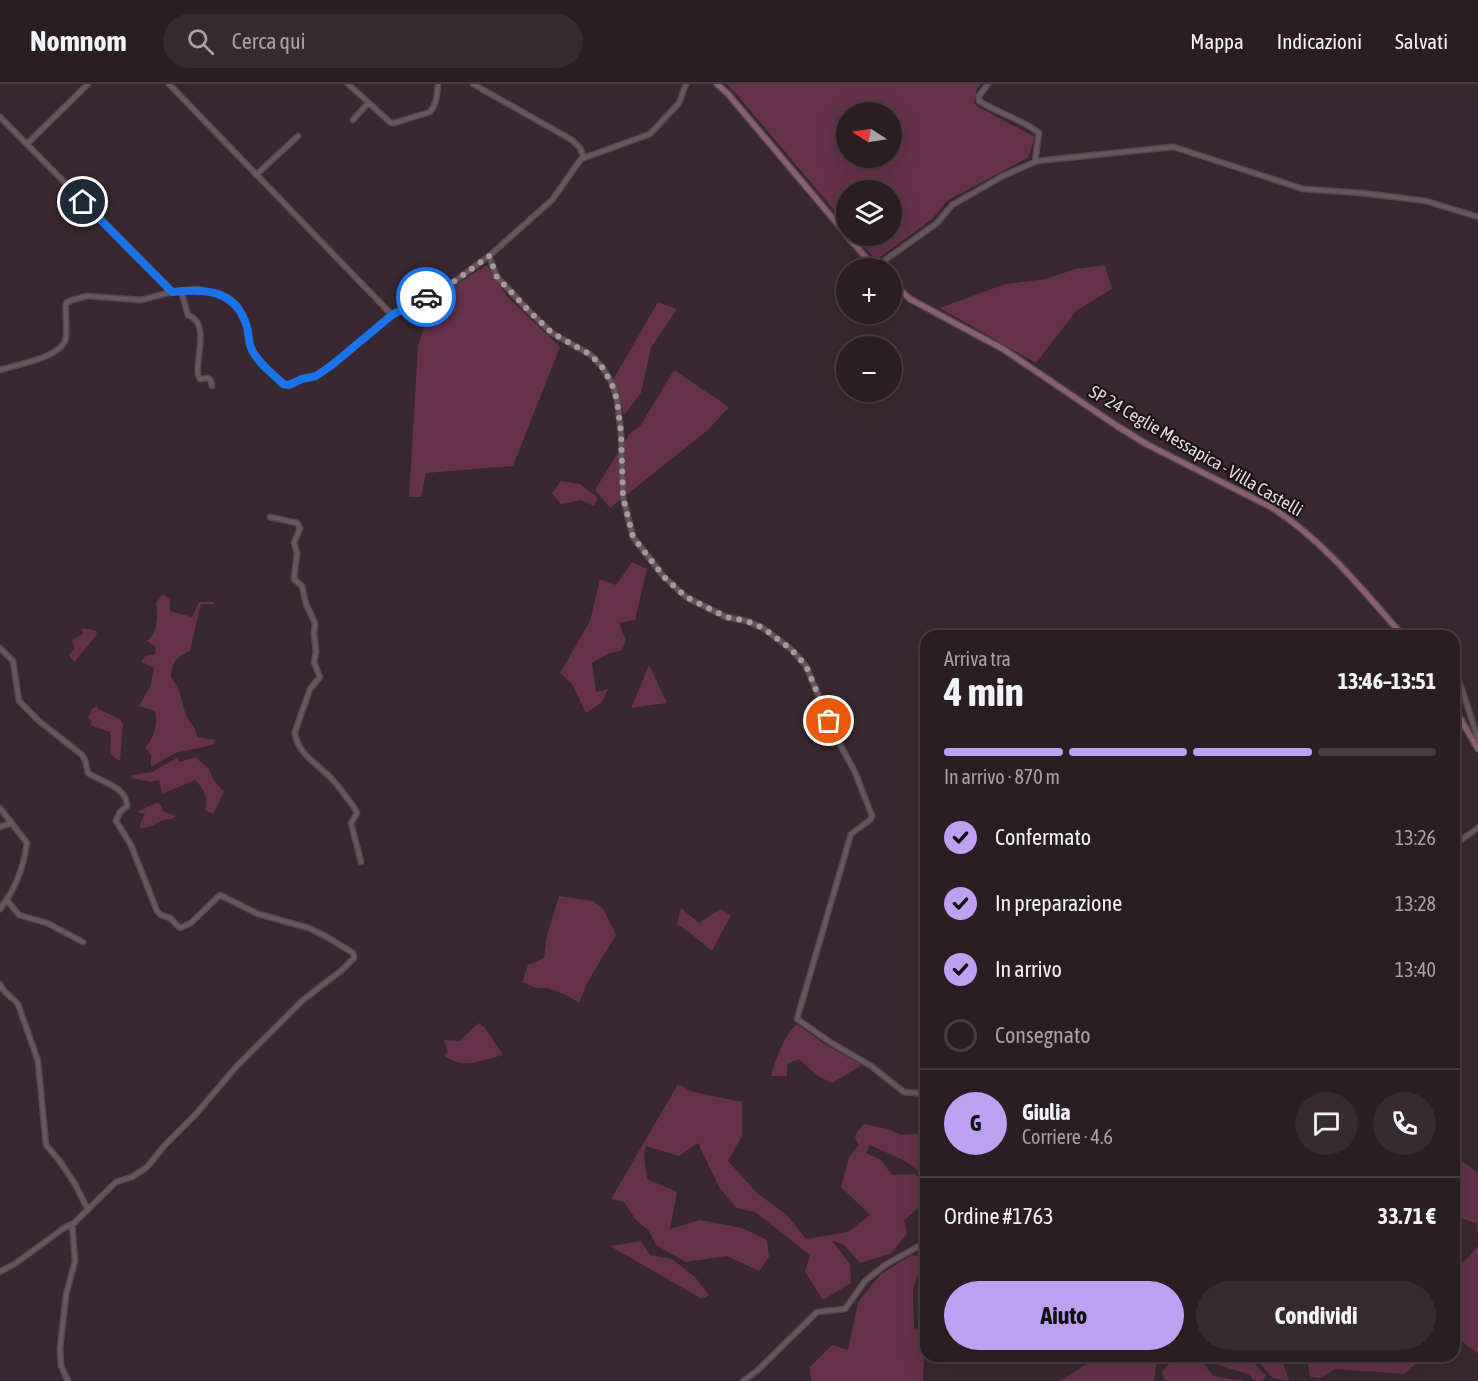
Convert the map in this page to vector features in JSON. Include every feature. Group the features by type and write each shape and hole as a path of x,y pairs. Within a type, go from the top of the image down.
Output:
{"main road":[{"path":"717,84 728,93 836,222"},
{"path":"856,246 867,258"},
{"name":"SP 24 Ceglie Messapica - Villa Castelli","path":"902,292 910,299 1003,350 1148,445 1271,507 1288,518 1328,551 1398,630"},
{"path":"1460,718 1478,749"}],"street":[{"path":"27,144 88,84"},
{"path":"169,84 392,315"},
{"path":"348,84 391,123 429,112 434,108 438,84"},
{"path":"473,84 572,140 580,148 584,158"},
{"path":"0,370 44,358 59,350 66,339 66,303 72,300 87,296 141,300 172,292 198,289 227,297 238,306 247,327 251,350 283,384 289,385 316,376 392,315 455,281 489,256 552,200 584,158 650,134 679,103 687,84"},
{"path":"988,84 979,96 979,101 992,110 1030,126 1039,133 1035,162"},
{"path":"353,120 368,103"},
{"path":"0,117 172,292"},
{"path":"256,176 298,136"},
{"path":"889,258 937,223 952,205 1003,176 1035,162 1174,147 1303,189 1426,201 1478,217"},
{"path":"489,256 497,277 529,311 552,333 591,355 603,368 617,400 621,433 623,497 633,537 651,561 686,597 726,617 747,621 763,628 791,649 806,666 836,737 855,772 872,816 870,820 850,834 797,1019 871,1066 904,1092 920,1093"},
{"path":"181,291 188,315 194,317 201,328 198,374 200,379 208,378 212,386"},
{"path":"270,517 290,520 297,523 300,528 294,543 297,553 294,579 302,586 306,604 315,623 314,662 320,678 310,689 295,738 311,761 329,776 354,807 357,813 351,823 361,862"},
{"path":"0,648 13,661 19,701 39,721 82,755 88,773 120,790 127,799 127,806 120,812 116,821 131,845 157,911 161,915 170,918 180,928 191,923 220,895 258,914 309,928 353,953 354,958 303,1000 235,1068 147,1167 132,1177 116,1182 72,1224 0,1272"},
{"path":"1460,685 1478,739"},
{"path":"0,808 27,843 20,876 0,909"},
{"path":"0,827 11,823"},
{"path":"1460,841 1478,828"},
{"path":"7,900 19,915 47,923 83,942"},
{"path":"0,984 5,994 18,1004 38,1061 46,1145 70,1176 88,1209"},
{"path":"68,1381 60,1366 60,1349 66,1295 75,1261 72,1224"},
{"path":"743,1381 758,1370 817,1312 845,1309 865,1281 885,1265 920,1245"}],"shaded area":[{"path":"726,84 981,84 977,89 974,103 978,107 1035,137 1028,158 948,200 932,219 902,241 902,180 836,180 836,212"},
{"path":"864,246 895,246 879,258 874,258"},
{"path":"487,265 506,295 560,347 513,466 426,473 421,497 409,497 418,346 433,299"},
{"path":"1105,265 1112,289 1076,311 1036,363 940,308 1005,284 1046,279 1075,269"},
{"path":"658,302 677,309 651,348 641,393 624,415 614,378"},
{"path":"674,370 729,407 708,430 610,508 595,490 630,433 640,426"},
{"path":"561,481 580,484 598,498 594,506 581,500 561,504 552,493"},
{"path":"632,562 647,569 635,620 619,623 626,640 622,650 607,654 592,663 596,692 608,689 602,702 586,713 572,684 560,673 590,621 600,579 616,585"},
{"path":"162,595 170,600 170,611 192,617 199,602 214,602 215,604 201,604 190,651 181,655 176,661 172,667 171,677 197,737 216,740 212,745 175,753 151,767 151,755 145,747 155,730 155,711 139,706 150,687 154,668 141,662 145,656 155,654 156,647 147,641 155,629 156,603"},
{"path":"82,628 97,631 96,636 74,662 69,655 75,648 72,640 83,634"},
{"path":"649,665 667,703 631,708"},
{"path":"97,706 98,709 120,719 123,724 120,761 112,755 110,732 90,725 92,721 88,718 92,709"},
{"path":"195,757 209,769 213,779 224,792 213,814 205,810 205,794 195,780 162,794 159,780 151,782 131,778 132,775 152,772 177,758 180,762"},
{"path":"156,803 160,804 164,812 176,816 140,828 145,814 136,812"},
{"path":"559,896 593,901 603,909 616,935 587,983 579,1003 548,988 536,988 522,982 528,965 544,958 547,935"},
{"path":"681,908 699,923 720,909 731,915 712,951 677,924"},
{"path":"479,1023 503,1055 465,1063 451,1060 444,1055 448,1052 444,1040 459,1041"},
{"path":"797,1024 826,1045 862,1065 832,1083 816,1075 799,1059 787,1064 787,1076 771,1076 784,1041"},
{"path":"678,1084 693,1092 742,1102 742,1136 728,1161 757,1193 787,1215 806,1239 848,1232 870,1215 841,1187 849,1157 859,1145 855,1138 857,1132 864,1124 888,1129 901,1135 920,1133 920,1172 903,1160 870,1145 866,1153 881,1160 892,1175 915,1174 920,1180 920,1205 904,1220 907,1234 890,1254 860,1263 843,1244 832,1241 850,1264 851,1283 823,1300 805,1272 810,1255 755,1212 736,1208 719,1187 698,1143 679,1156 646,1146 644,1155 647,1179 677,1192 670,1229 700,1220 742,1228 767,1240 769,1257 759,1271 727,1256 686,1262 656,1245 649,1231 636,1220 624,1202 611,1199"},
{"path":"1463,1162 1478,1173 1478,1235 1476,1223 1460,1218 1460,1163"},
{"path":"641,1241 650,1255 672,1259 695,1277 709,1295 702,1299 610,1246"},
{"path":"1478,1246 1478,1354 1460,1340 1460,1266"},
{"path":"911,1255 920,1256 920,1267 913,1291 914,1328 920,1330 920,1362 924,1362 923,1381 811,1381 810,1367 832,1345 848,1350 858,1302 880,1275"},
{"path":"1090,1362 1166,1362 1156,1364 1154,1381 1060,1381"},
{"path":"1171,1362 1204,1364 1213,1376 1246,1381 1169,1381 1164,1379 1162,1371"},
{"path":"1211,1362 1252,1362 1266,1376 1262,1381 1256,1381 1248,1374"},
{"path":"1258,1362 1283,1362 1289,1381 1273,1378"},
{"path":"1308,1362 1440,1362 1416,1363 1405,1374 1335,1369 1320,1378 1310,1377"}],"way so far":[{"path":"426,297 455,281 489,256 497,277 529,311 552,333 591,355 603,368 617,400 623,454 623,497 633,537 664,577 686,597 726,617 747,621 763,628 791,649 806,666 829,721"}],"route":[{"path":"83,202 172,292 198,289 227,297 238,306 247,327 251,350 283,384 289,385 316,376 392,315 426,297"}]}
